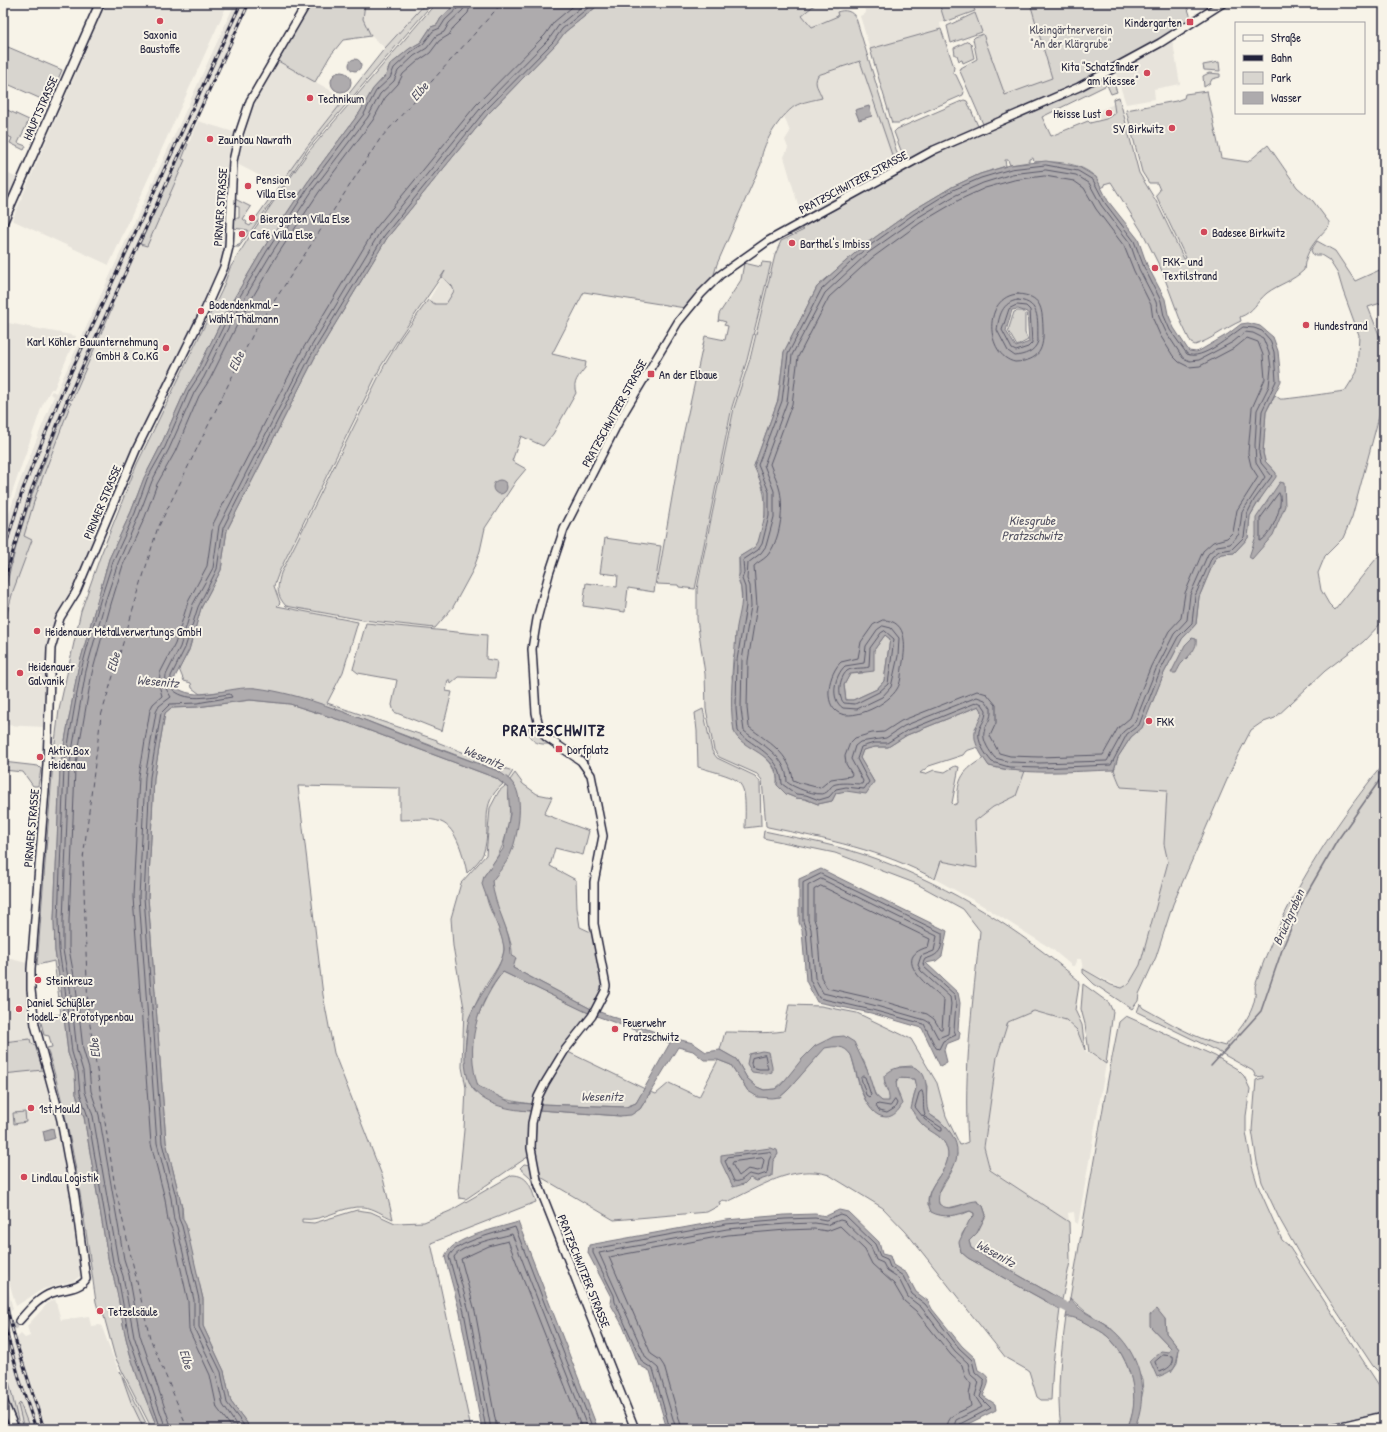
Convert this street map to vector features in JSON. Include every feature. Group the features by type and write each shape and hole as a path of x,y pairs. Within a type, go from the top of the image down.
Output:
{"highway":[{"path":"1333,1429 1384,1417"},
{"path":"1369,1429 1384,1425"}],"main road":[{"name":"HAUPTSTRASSE","path":"3,222 100,3"}],"street":[{"name":"PIRNAER STRASSE","path":"19,1321 41,1299 52,1293 80,1285 86,1279 75,1198 61,1120 51,1078 38,1038 32,1008 31,969 48,742 50,658 57,625 76,592 136,450 205,310 224,267 229,246 234,161 239,134 250,101 307,3"},
{"name":"PRATZSCHWITZER STRASSE","path":"635,1429 537,1180 531,1148 533,1118 538,1097 565,1050 594,1013 603,997 606,986 594,924 594,882 603,836 594,782 586,766 574,755 546,737 539,726 536,713 532,649 537,619 549,574 564,529 620,419 678,322 720,274 768,241 934,150 1016,116 1085,84 1160,43 1223,3"},
{"path":"3,1400 15,1429"}],"shaded area":[{"path":"106,3 228,3 109,265 12,220"},
{"path":"235,3 251,3 140,244 147,245 185,160 182,159 198,121 237,133 224,258 213,287 72,593 53,625 50,642 45,727 3,725 3,629 13,591 32,540 23,536 36,495 71,403 68,402 33,492 3,598 3,533 18,486 54,396 50,394 52,391 56,393","holes":["112,306 113,307 72,400 69,398"]},
{"path":"365,3 426,3 385,48 371,36 363,19"},
{"path":"817,3 863,3 864,8 849,5 837,8 839,16 812,27 802,15"},
{"path":"891,3 939,3 945,22 940,23 941,29 870,49 860,16 866,13 864,8 878,7"},
{"path":"972,3 1030,3 1052,78 1005,96"},
{"name":"Kita \"Schatzfinder am Kiessee\"","path":"1169,40 1173,43 1180,84 1154,89 1155,99 1126,104 1115,71"},
{"path":"278,61 346,99 306,148 280,186 237,164 253,104 257,105 254,103"},
{"path":"860,61 894,161 899,160 900,166 892,170 890,168 886,169 883,171 883,177 855,190 853,188 849,190 848,195 810,216 807,215 802,218 784,157 788,148 785,140 790,132 784,116 795,106 822,98 815,81 818,75"},
{"path":"1114,104 1115,113 1105,119 1097,120 1094,113"},
{"path":"3,171 19,179 3,216"},
{"path":"442,277 452,286 454,291 446,304 435,304 429,300"},
{"path":"3,322 76,336 54,389 51,389 42,406 3,519"},
{"path":"1114,770 1121,787 1167,790 1164,844 1168,862 1140,965 1129,984 1122,988 1083,969 1081,959 1077,959 1074,966 1072,966 1052,949 980,904 935,879 941,861 977,868 975,821 993,807 1016,796 1025,771"},
{"path":"3,957 27,963 29,1003 36,1038 60,1125 79,1240 80,1276 74,1281 43,1289 16,1306 3,1260"},
{"path":"1034,1011 1066,1020 1077,1030 1084,1050 1106,1064 1078,1224 1075,1222 1074,1212 1068,1213 1069,1222 990,1169 984,1147 997,1057 1008,1022"},
{"path":"3,1271 13,1309 3,1318"},
{"path":"55,1299 61,1320 89,1316 91,1326 100,1325 102,1327 113,1357 144,1429 20,1429 10,1389 3,1350 21,1334 25,1338 30,1336 27,1326 48,1303"}],"green space":[{"path":"311,3 365,3 363,19 371,36 343,40 330,56 315,82 278,61"},
{"path":"426,3 433,3 308,149 239,247 233,247 239,245 248,230 233,228 234,218 239,218 239,207 235,206 235,199 251,207 243,219 247,222 246,224 250,226 306,148 385,48"},
{"path":"436,3 457,3 441,18 437,25 431,27 421,42 409,49 390,65 386,75 373,89 360,112 307,183 263,249 226,312 196,373 186,389 161,445 144,478 131,512 109,559 78,669 60,768 54,920 55,951 68,1053 75,1073 76,1094 84,1117 109,1263 115,1281 132,1361 144,1396 158,1429 152,1429 115,1357 102,1309 98,1309 96,1302 71,1142 47,1048 52,1047 49,1036 44,1035 40,1018 61,1014 54,961 37,965 54,750 59,710 81,611 100,557 137,464 222,290 230,268 253,231 309,151"},
{"path":"601,3 817,3 802,15 812,27 838,16 837,12 850,12 856,18 898,156 893,158 860,61 818,75 816,84 822,98 795,106 777,124 767,140 761,164 717,264 713,278 688,307 685,308 584,292 552,354 586,362 585,368 576,382 576,393 553,434 543,446 521,436 512,461 526,469 516,481 485,528 480,551 473,570 453,607 435,628 363,620 286,606 280,598 278,591 281,573 384,366 401,338 428,300 435,304 446,304 454,291 452,286 442,277 445,271 381,366 279,572 274,586 280,603 277,606 358,622 343,672 327,703 437,740 437,742 513,771 508,779 498,771 346,713 285,694 254,688 200,694 192,688 191,683 184,681 179,669 189,650 201,608 221,570 227,530 314,359 387,238 487,115 556,44 565,32"},
{"path":"939,3 972,3 975,11 945,22"},
{"name":"Kleingärtnerverein \"An der Klärgrube\"","path":"1030,3 1186,3 1192,21 1117,64 1065,90 986,126 983,124 959,69 977,59 973,39 975,37 983,34 1005,95 1052,78"},
{"path":"975,13 982,32 951,43 947,26"},
{"path":"941,29 954,67 953,73 956,75 964,92 963,95 899,123 892,123 870,49"},
{"path":"968,41 971,44 974,58 963,63 962,60 959,61 957,55 955,55 954,48"},
{"path":"8,47 62,70 48,102 3,82 3,59"},
{"path":"1219,62 1220,71 1204,70 1203,65"},
{"path":"1209,73 1220,74 1220,77 1212,79 1210,83 1204,87 1203,76"},
{"path":"1108,74 1112,78 1117,92 1111,94 1107,85 1042,117 1051,136 1088,121 1090,123 1106,119 1115,113 1113,99 1119,97 1139,173 1156,201 1184,259 1186,258 1156,195 1160,190 1157,183 1149,183 1142,172 1126,110 1176,101 1184,98 1185,94 1207,91 1221,158 1248,162 1268,145 1297,187 1313,201 1329,222 1329,226 1309,251 1306,257 1304,270 1263,296 1252,310 1240,317 1241,321 1195,345 1191,343 1181,322 1162,271 1144,235 1111,182 1104,184 1105,186 1101,188 1096,178 1089,172 1075,165 1058,162 1034,162 1033,158 1029,159 1029,162 1010,165 1008,160 1005,160 1006,166 980,174 952,187 912,211 863,246 817,287 784,352 778,400 754,466 765,498 765,515 760,538 757,544 752,550 739,557 739,583 741,588 742,606 736,634 736,647 733,659 732,675 738,738 765,757 770,763 777,777 777,785 786,794 818,804 832,801 836,793 874,782 860,758 863,750 875,747 888,747 907,735 979,706 982,710 981,720 975,728 978,747 966,751 963,755 929,766 920,773 925,774 934,770 945,772 955,766 959,767 952,803 954,805 958,803 958,787 966,771 984,758 989,766 1008,770 1025,771 1016,796 993,807 975,821 977,868 941,861 935,879 895,860 874,853 832,841 768,827 766,826 762,780 757,774 719,757 714,750 706,709 705,674 697,619 697,589 734,408 750,359 775,255 781,241 804,230 803,229 776,241 935,153 1011,121"},
{"path":"964,100 967,101 978,126 976,130 909,163 905,161 894,132 897,129"},
{"path":"3,108 29,120 18,143 26,146 24,150 10,143 12,138 3,134"},
{"path":"186,143 188,144 182,159 185,160 147,246 140,244"},
{"path":"1317,241 1335,251 1355,281 1384,268 1384,302 1368,307 1384,347 1383,402 1352,517 1343,538 1325,556 1318,573 1321,590 1329,604 1335,610 1384,549 1384,620 1363,642 1325,671 1275,718 1261,723 1251,730 1236,759 1173,904 1156,957 1139,994 1138,1001 1132,1009 1094,984 1083,973 1083,969 1111,985 1122,988 1129,984 1140,965 1168,862 1164,844 1167,790 1121,787 1114,770 1118,757 1131,737 1142,727 1164,673 1182,639 1196,624 1199,597 1215,559 1221,554 1234,553 1248,538 1250,516 1276,473 1265,461 1263,453 1266,412 1275,395 1280,399 1284,399 1345,391 1357,372 1359,335 1338,274 1329,260 1321,255 1313,255 1311,250"},
{"path":"762,262 771,263 747,360 732,407 695,589 679,587 678,585 657,584 681,445 705,336 725,340 728,326 724,325 726,322 719,320 718,322 719,314 741,280 744,263 761,267"},
{"path":"112,305 113,306 72,400 69,399"},
{"path":"1023,311 1025,314 1025,333 1028,340 1017,346 1008,331 1014,312"},
{"path":"68,402 71,403 36,495 24,536 32,540 13,591 3,629 3,598 19,535 33,492"},
{"path":"605,538 661,546 654,592 628,588 625,612 583,606 586,583 617,587 618,575 600,573"},
{"path":"366,623 487,635 486,659 497,661 495,678 459,677 451,684 450,680 448,680 446,691 452,692 442,731 394,712 392,705 397,680 358,673 353,669"},
{"path":"885,635 890,639 884,681 877,689 853,700 846,700 844,685 850,674 863,673 874,650"},
{"path":"250,700 290,704 349,723 496,778 503,784 495,792 488,808 487,833 483,854 477,863 467,873 459,844 447,825 436,820 400,820 400,788 298,786 323,995 334,1053 383,1178 393,1219 371,1209 356,1207 348,1208 318,1218 302,1219 302,1222 314,1223 357,1210 371,1212 395,1223 424,1222 450,1211 512,1175 522,1177 526,1180 531,1187 536,1202 431,1243 471,1429 249,1429 247,1423 231,1402 224,1371 203,1326 203,1299 166,1142 148,897 154,778 165,713 171,708 197,707"},
{"path":"703,709 712,751 717,758 755,776 760,782 761,826 745,828 745,799 740,784 726,775 698,767 695,713"},
{"path":"534,723 549,742 548,744 540,744 531,738 529,727"},
{"path":"575,748 587,751 589,756 587,763 572,750"},
{"path":"3,762 38,766 41,769 38,786 33,786 23,772 3,770"},
{"path":"1384,763 1384,1370 1378,1371 1373,1366 1302,1259 1279,1218 1262,1182 1252,1130 1256,1080 1263,1078 1263,1076 1256,1077 1253,1071 1219,1052 1137,1012 1140,1004 1143,1008 1182,1030 1225,1046 1242,1026 1251,1011 1254,1003 1255,986 1266,956 1293,897 1327,841 1364,788"},
{"path":"515,773 523,784 537,794 552,797 544,814 589,831 583,855 555,848 550,866 576,880 577,908 580,927 593,933 603,978 602,994 593,1010 513,968 511,944 495,902 492,880 495,868 512,830 516,816 518,804 516,791 510,780"},
{"path":"505,786 508,788 509,800 506,835 498,856 484,876 487,900 504,944 504,949 500,963 479,997 473,1010 466,1035 465,1048 468,1075 473,1089 521,1110 531,1111 529,1156 466,1199 459,1198 458,1191 464,1130 466,1088 462,1067 464,1008 453,946 451,918 461,883 486,855 490,808 499,791"},
{"path":"764,831 822,843 865,855 932,883 984,911 1009,927 1078,980 1079,985 1075,1010 1082,1025 1085,1050 1077,1030 1066,1020 1034,1011 1008,1022 997,1057 984,1147 990,1170 1069,1222 1070,1262 1062,1300 971,1248 969,1241 977,1233 986,1215 983,1206 977,1201 944,1209 939,1204 937,1196 952,1171 957,1154 940,1121 929,1114 926,1107 927,1086 919,1070 912,1066 899,1067 884,1084 890,1096 889,1102 883,1102 875,1093 863,1060 833,1037 775,1089 764,1090 757,1087 747,1078 736,1059 720,1050 725,1032 762,1033 784,1031 789,1005 821,1006 857,1013 911,1039 937,1083 946,1116 960,1145 968,1142 968,1063 980,931 963,909 917,884 835,853 763,838"},
{"path":"503,972 591,1014 536,1097 534,1097 532,1104 503,1099 488,1094 478,1086 475,1081 472,1065 472,1046 475,1023 491,990"},
{"path":"1083,984 1109,1003 1113,1012 1106,1064 1089,1052 1081,1009"},
{"path":"1126,1016 1215,1056 1237,1069 1244,1076 1250,1089 1246,1116 1246,1132 1252,1166 1258,1186 1282,1240 1288,1245 1384,1393 1384,1411 1312,1429 1186,1429 1184,1427 1134,1429 1143,1391 1142,1379 1110,1327 1086,1312 1070,1298 1119,1022","holes":["1165,1319 1166,1333 1179,1349 1177,1363 1171,1372 1171,1348 1150,1326"]},
{"path":"30,1039 31,1043 35,1045 43,1070 3,1074 3,1042"},
{"path":"839,1045 847,1050 851,1055 860,1089 864,1098 874,1111 882,1116 900,1096 895,1085 899,1078 914,1079 916,1088 912,1105 914,1114 918,1120 941,1138 948,1150 946,1164 930,1192 928,1205 963,1214 970,1211 974,1213 974,1216 962,1234 961,1252 968,1258 1060,1309 1053,1364 1051,1400 1041,1400 1037,1397 1029,1371 1006,1358 906,1232 883,1208 829,1175 816,1172 803,1172 776,1179 727,1202 723,1200 719,1202 720,1205 707,1212 614,1220 539,1176 534,1148 536,1119 539,1110 620,1116 640,1109 651,1092 656,1094 669,1083 699,1097 718,1060 731,1065 748,1091 780,1097 788,1090 825,1047","holes":["778,1154 757,1181 750,1178"]},
{"path":"568,1052 645,1089 636,1103 626,1107 541,1104 548,1084"},
{"path":"25,1112 26,1122 14,1124 13,1113"},
{"path":"524,1164 531,1165 542,1200 540,1201 530,1177 520,1168"},
{"path":"1073,1316 1107,1336 1115,1345 1128,1368 1132,1380 1134,1406 1126,1429 1061,1429 1059,1387 1061,1359 1066,1317"},
{"path":"3,1356 20,1429 3,1394"},
{"path":"120,1371 149,1429 144,1429 131,1402"},
{"path":"20,1403 30,1429 24,1429 18,1405"}],"water":[{"name":"Elbe","path":"457,3 601,3 565,32 556,44 487,115 387,238 314,359 227,530 221,570 201,608 189,650 175,677 174,685 182,691 202,694 235,689 256,688 291,695 342,712 498,771 509,779 514,785 519,800 519,820 510,855 492,881 493,891 506,927 511,955 516,958 513,968 593,1010 591,1014 503,972 494,984 480,1012 473,1041 474,1071 478,1086 510,1102 532,1104 531,1111 515,1110 499,1106 478,1095 470,1084 466,1072 465,1047 469,1018 477,1001 494,975 504,950 499,929 482,884 484,876 503,849 510,814 508,788 496,778 349,723 290,704 250,700 197,707 171,708 165,713 154,778 148,897 166,1142 182,1207 182,1218 186,1225 203,1299 203,1326 224,1371 231,1402 247,1423 249,1429 158,1429 144,1396 132,1361 115,1281 109,1263 84,1117 76,1094 75,1073 68,1053 55,951 54,920 60,768 78,669 109,559 131,512 144,478 161,445 186,389 196,373 226,312 263,249 307,183 360,112 373,89 386,75 390,65 409,49 421,42 431,27 437,25 441,18"},
{"path":"355,59 359,61 361,65 359,69 355,71 351,69 349,65 351,61"},
{"path":"341,72 348,75 351,82 348,89 341,92 334,89 331,82 334,75"},
{"path":"869,106 872,116 859,120 855,110"},
{"name":"Kiesgrube Pratzschwitz","path":"1046,161 1079,167 1096,177 1108,201 1138,239 1147,265 1165,299 1168,314 1174,328 1189,351 1199,351 1228,334 1241,324 1248,323 1260,326 1273,337 1278,351 1281,381 1266,412 1263,453 1265,461 1276,473 1276,477 1250,516 1248,538 1234,553 1221,554 1215,559 1199,597 1196,624 1182,639 1164,673 1142,728 1131,737 1118,757 1114,770 1035,772 989,766 978,748 975,738 976,728 982,711 979,706 907,735 888,747 875,747 863,750 860,758 874,782 866,794 846,791 836,793 832,801 818,804 805,799 796,798 786,794 777,785 777,774 767,759 737,737 732,720 732,683 736,634 742,601 741,588 738,581 740,573 739,557 755,547 758,542 765,516 765,492 754,466 778,400 784,352 817,287 863,246 912,211 952,187 980,174 1010,165","holes":["1018,309 1027,312 1029,342 1016,347 1006,331 1012,310","885,635 890,639 884,681 877,689 853,700 846,700 844,685 850,674 874,671 874,650"]},
{"path":"500,480 505,482 507,487 505,492 500,494 495,492 493,487 495,482"},
{"path":"1280,482 1284,483 1285,506 1273,535 1252,559 1249,557 1256,536 1256,518"},
{"path":"1192,638 1196,639 1196,646 1181,664 1176,673 1171,673 1185,645"},
{"path":"821,869 947,931 942,956 936,961 926,963 958,993 960,1003 958,1030 960,1032 959,1039 946,1044 944,1050 947,1062 940,1066 922,1028 871,1013 817,1002 806,981 802,930 799,922 799,879"},
{"path":"597,1011 669,1037 693,1043 706,1052 720,1050 736,1059 747,1078 757,1087 764,1090 775,1089 781,1085 802,1059 815,1046 833,1037 844,1036 854,1042 868,1072 875,1095 882,1101 889,1101 884,1076 897,1068 915,1068 921,1072 925,1078 927,1108 929,1113 949,1130 957,1148 954,1167 940,1190 939,1204 948,1208 977,1201 983,1206 986,1215 977,1233 969,1241 971,1248 1062,1300 1060,1309 968,1258 961,1252 959,1242 969,1221 974,1216 974,1213 970,1211 946,1216 931,1212 929,1194 946,1165 948,1157 947,1149 941,1138 927,1129 911,1109 916,1088 914,1079 899,1078 896,1081 897,1090 902,1104 896,1113 886,1117 878,1115 866,1102 851,1055 846,1049 836,1047 825,1048 788,1090 780,1097 771,1098 758,1097 748,1091 731,1065 718,1060 704,1060 693,1051 678,1047 640,1109 631,1115 620,1116 539,1110 541,1104 626,1107 636,1103 670,1043 594,1015"},
{"path":"762,1051 769,1052 772,1072 767,1074 752,1072 747,1064 749,1054"},
{"path":"53,1128 55,1138 45,1141 43,1131"},
{"path":"770,1148 777,1150 778,1154 773,1161 772,1176 757,1181 750,1178 744,1184 733,1187 721,1162 721,1155"},
{"path":"839,1210 848,1212 879,1242 882,1254 890,1256 893,1265 906,1273 916,1292 928,1301 932,1309 962,1346 975,1358 978,1370 988,1379 988,1385 983,1396 995,1404 996,1410 958,1429 667,1429 650,1371 639,1365 623,1326 610,1303 611,1297 588,1253 589,1245 726,1220 785,1215 815,1214 826,1216"},
{"path":"518,1222 598,1429 482,1429 460,1313 445,1257 449,1250 456,1244 466,1239 488,1230"},
{"path":"1070,1298 1078,1307 1109,1327 1129,1348 1140,1374 1142,1387 1139,1415 1134,1429 1126,1429 1131,1418 1134,1393 1128,1367 1115,1345 1104,1333 1073,1317 1066,1317"},
{"path":"1157,1309 1165,1319 1166,1333 1179,1349 1174,1368 1168,1373 1157,1377 1150,1361 1161,1351 1169,1352 1171,1348 1150,1326 1150,1315"}],"waterway":[{"name":"Brüchgraben","path":"1211,1066 1261,1011 1283,947 1304,898 1337,841 1384,774"},
{"name":"Wesenitz","path":"1051,1299 1079,1314"}],"ferry route":[{"path":"188,1429 150,1338 115,1187 88,1012 83,859 101,716 157,530 254,332 380,139 502,3"}],"tunnel":[{"path":"3,1336 19,1321"}],"railway":[{"path":"3,554 23,489 65,385 241,3"},
{"path":"3,585 31,491 68,398 249,3"},
{"path":"3,1293 15,1339 44,1429"},
{"path":"3,1320 20,1381 36,1429"}],"place":[{"name":"Saxonia Baustoffe","path":"160,21"},
{"name":"Kindergarten","path":"1190,22"},
{"name":"Kita \"Schatzfinder am Kiessee\"","path":"1147,73"},
{"name":"Technikum","path":"310,98"},
{"name":"Heisse Lust","path":"1109,113"},
{"name":"SV Birkwitz","path":"1172,128"},
{"name":"Zaunbau Nawrath","path":"210,139"},
{"name":"Pension Villa Else","path":"248,186"},
{"name":"Biergarten Villa Else","path":"252,218"},
{"name":"Badesee Birkwitz","path":"1204,232"},
{"name":"Café Villa Else","path":"242,234"},
{"name":"Barthel's Imbiss","path":"792,243"},
{"name":"FKK- und Textilstrand","path":"1155,268"},
{"name":"Bodendenkmal - Wählt Thälmann","path":"201,311"},
{"name":"Hundestrand","path":"1306,325"},
{"name":"Karl Köhler Bauunternehmung GmbH & Co.KG","path":"166,348"},
{"name":"An der Elbaue","path":"651,374"},
{"name":"Heidenauer Metallverwertungs GmbH","path":"37,631"},
{"name":"Heidenauer Galvanik","path":"20,673"},
{"name":"FKK","path":"1149,721"},
{"name":"Dorfplatz","path":"559,749"},
{"name":"Aktiv.Box Heidenau","path":"40,757"},
{"name":"Steinkreuz","path":"38,980"},
{"name":"Daniel Schüßler Modell- & Prototypenbau","path":"19,1009"},
{"name":"Feuerwehr Pratzschwitz","path":"615,1029"},
{"name":"1st Mould","path":"31,1108"},
{"name":"Lindlau Logistik","path":"24,1177"},
{"name":"Tetzelsäule","path":"100,1311"}],"district":[{"name":"PRATZSCHWITZ","path":"554,730"}]}
